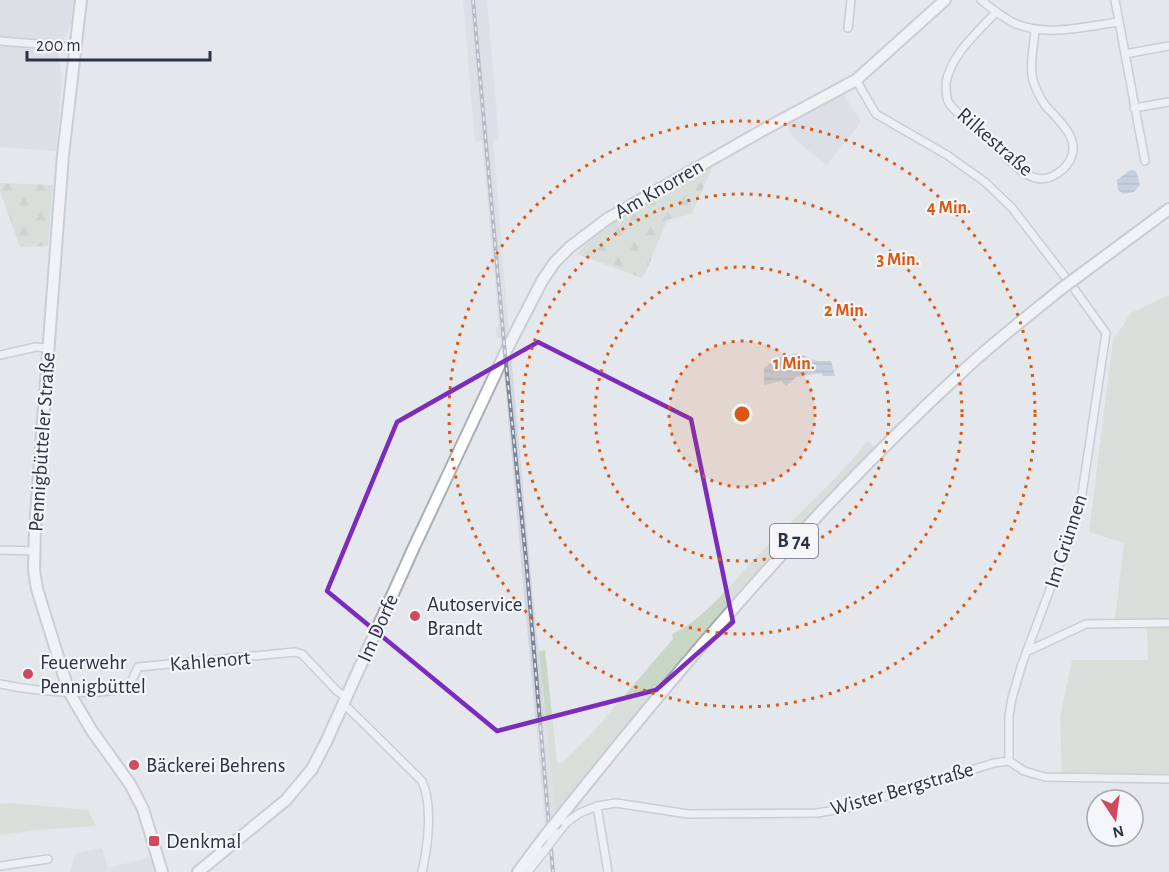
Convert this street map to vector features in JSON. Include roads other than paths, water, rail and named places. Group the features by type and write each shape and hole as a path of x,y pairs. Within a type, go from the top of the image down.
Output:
{"street":[{"name":"Pennigbütteler Straße","path":"81,0 63,155 34,551 37,589 69,692 92,731 130,784 143,809 162,872"},
{"path":"848,28 850,0"},
{"name":"Am Knorren","path":"508,347 542,281 555,262 586,233 763,130 856,80 945,0"},
{"path":"981,0 1016,24 1035,30 1119,22"},
{"path":"1115,0 1145,161"},
{"name":"Rilkestraße","path":"996,12 960,51 946,84 948,101 1025,173 1037,179 1046,180 1064,169 1072,154 1071,140 1064,125 1043,102 1032,76 1035,30"},
{"path":"0,41 74,47"},
{"path":"1125,54 1169,46"},
{"name":"Im Grünnen","path":"856,80 876,114 947,155 985,182 1012,208 1071,282 1106,333 1082,494 1076,520 1012,698 1009,716 1009,761"},
{"path":"1134,108 1169,102"},
{"name":"B 74","path":"518,872 631,728 738,603 861,470 964,369 1061,289 1169,209"},
{"path":"0,355 36,347 49,348"},
{"name":"Im Dorfe","path":"198,872 270,814 297,788 312,769 508,347"},
{"path":"0,550 34,551"},
{"path":"1028,651 1086,624 1169,623"},
{"name":"Kahlenort","path":"69,692 86,694 128,689 138,667 295,652 302,654 345,702"},
{"path":"0,684 24,689 69,692"},
{"path":"345,702 422,781 429,804 422,872"},
{"path":"1009,761 1024,771 1045,777 1169,779"},
{"name":"Wister Bergstraße","path":"597,806 616,803 688,814 817,813 848,808 994,763 1009,761"},
{"path":"528,872 567,822 580,813 597,806 608,872"},
{"name":"Pennigbütteler Straße","path":"158,856 170,872"},
{"path":"0,866 48,860"}],"water":[{"path":"1130,170 1137,173 1140,185 1134,192 1123,194 1118,190 1117,180"},
{"path":"797,353 817,361 831,361 835,376 823,376 821,373 796,377 786,386 781,381 764,385 764,368 777,358"}],"railway":[{"path":"473,0 553,872"}],"place":[{"name":"Autoservice Brandt","path":"415,616"},
{"name":"Feuerwehr Pennigbüttel","path":"28,674"},
{"name":"Bäckerei Behrens","path":"134,765"},
{"name":"Denkmal","path":"154,841"}]}
